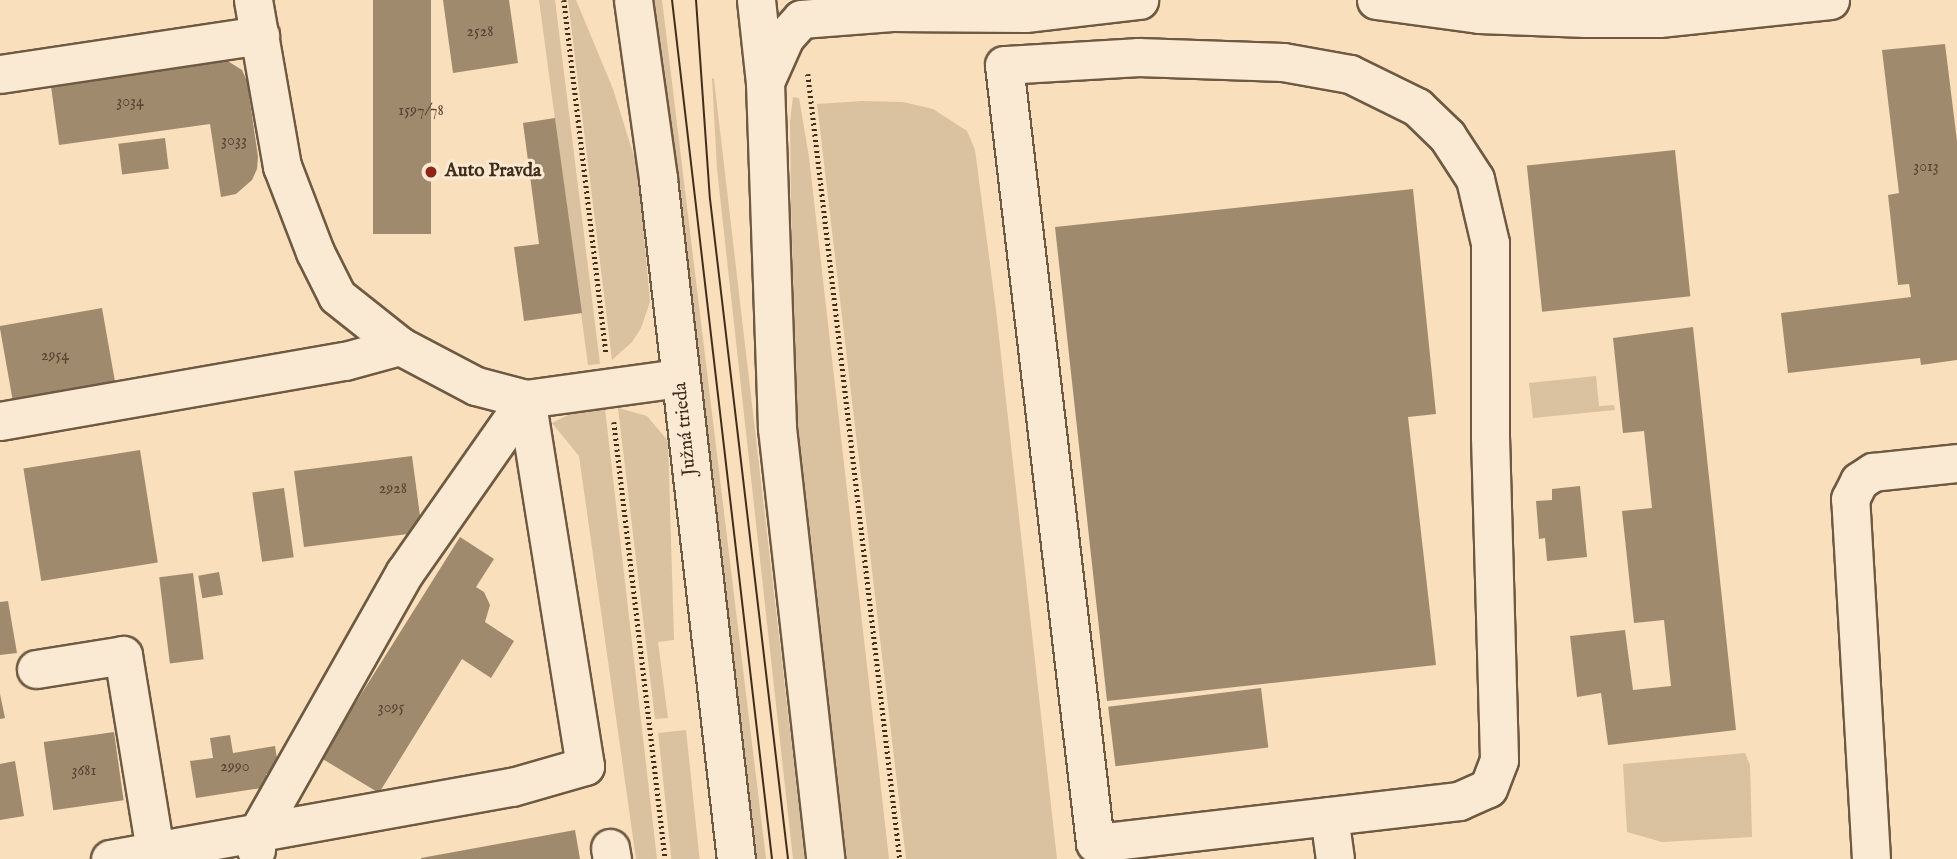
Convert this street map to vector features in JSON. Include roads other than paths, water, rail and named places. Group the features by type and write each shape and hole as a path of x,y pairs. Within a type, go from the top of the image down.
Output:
{"street":[{"path":"253,0 282,166 315,252 337,296 400,346 476,386 526,400 680,378"},
{"name":"Južná trieda","path":"633,0 736,859"},
{"path":"756,0 765,83 777,428 825,859"},
{"path":"765,83 785,37 792,10 878,7 1026,13 1139,0"},
{"path":"1385,0 1479,14 1830,0"},
{"path":"0,74 260,36"},
{"path":"1138,57 1283,62 1350,74 1417,107 1447,136 1475,179 1490,243 1490,436 1499,760 1489,788 1459,801 1329,816 1096,843 1004,65 1138,57"},
{"path":"0,421 345,361 400,346"},
{"path":"256,847 405,572 526,400"},
{"path":"110,859 155,851 256,847 512,787 585,766 526,400"},
{"path":"1871,859 1850,499 1859,481 1873,472 1957,463"},
{"path":"36,669 124,655 155,851"},
{"path":"1329,816 1335,859"}],"tram line":[{"path":"672,0 772,859"},
{"path":"696,0 710,199 788,859"}],"place":[{"name":"Auto Pravda","path":"431,172"}]}
